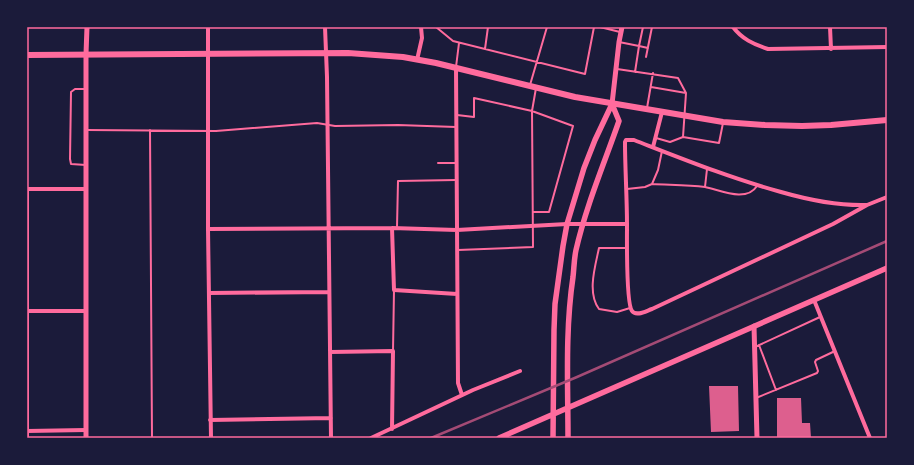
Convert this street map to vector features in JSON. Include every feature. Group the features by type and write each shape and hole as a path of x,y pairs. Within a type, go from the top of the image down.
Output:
{"main road":[{"path":"27,55 326,53 376,55 417,60 456,68 532,87 612,104 723,122 802,126 887,120"},
{"path":"553,438 555,304 563,246 567,224 584,168 612,104"},
{"path":"568,438 569,315 576,251 595,185 619,121 612,104"},
{"path":"499,438 887,268"}],"street":[{"path":"86,438 87,27"},
{"path":"208,27 207,131 211,438"},
{"path":"325,27 327,77 331,438"},
{"path":"417,60 422,38 422,27"},
{"path":"733,27 744,39 753,45 768,49 887,47"},
{"path":"830,27 831,49"},
{"path":"612,104 619,42 622,30"},
{"path":"456,68 458,383 462,395"},
{"path":"654,147 662,112"},
{"path":"867,205 850,206 800,197 707,168 634,140 626,140 627,248 630,308 635,314 652,309 833,224 867,205 887,197"},
{"path":"27,189 86,189"},
{"path":"208,230 392,228 457,230 567,224 627,224"},
{"path":"392,228 394,290 457,294"},
{"path":"209,293 329,292"},
{"path":"814,300 870,438"},
{"path":"27,311 86,311"},
{"path":"754,326 757,347 757,438"},
{"path":"330,352 393,351 392,429"},
{"path":"371,438 462,395 520,371"},
{"path":"210,420 331,418"},
{"path":"27,431 86,430"}],"lane":[{"path":"436,27 453,42 585,74 594,27"},
{"path":"485,49 488,27"},
{"path":"457,250 533,247 532,87 536,62 547,27"},
{"path":"600,27 622,30"},
{"path":"635,72 643,27"},
{"path":"646,57 652,27"},
{"path":"619,42 648,48"},
{"path":"456,68 458,43"},
{"path":"616,69 653,73 678,78 686,93 683,137"},
{"path":"644,73 645,69"},
{"path":"647,110 653,73"},
{"path":"651,87 686,93"},
{"path":"86,89 75,89 71,92 70,159 71,164 73,165 86,165"},
{"path":"456,115 474,117 474,98 532,111 573,126 549,212 533,212"},
{"path":"656,138 670,142 683,137 719,143 723,122"},
{"path":"86,130 207,131 253,129 289,124 317,123 335,126 398,125 456,127"},
{"path":"150,130 152,438"},
{"path":"652,184 658,170 662,151"},
{"path":"438,163 456,163"},
{"path":"705,187 707,168"},
{"path":"397,228 398,181 457,180"},
{"path":"626,189 645,187 652,184 705,187 721,192 740,194 749,193 758,185"},
{"path":"27,189 28,438"},
{"path":"627,248 599,248 593,287 594,303 599,309 617,312 630,308"},
{"path":"393,351 394,290"},
{"path":"776,390 757,347 821,316"},
{"path":"756,398 818,373 815,362 816,360 834,351"}],"building":[{"path":"709,386 738,386 739,431 711,432"},
{"path":"777,398 801,398 802,423 810,423 811,438 777,438"}],"railway":[{"path":"431,438 577,377 887,241"}]}
